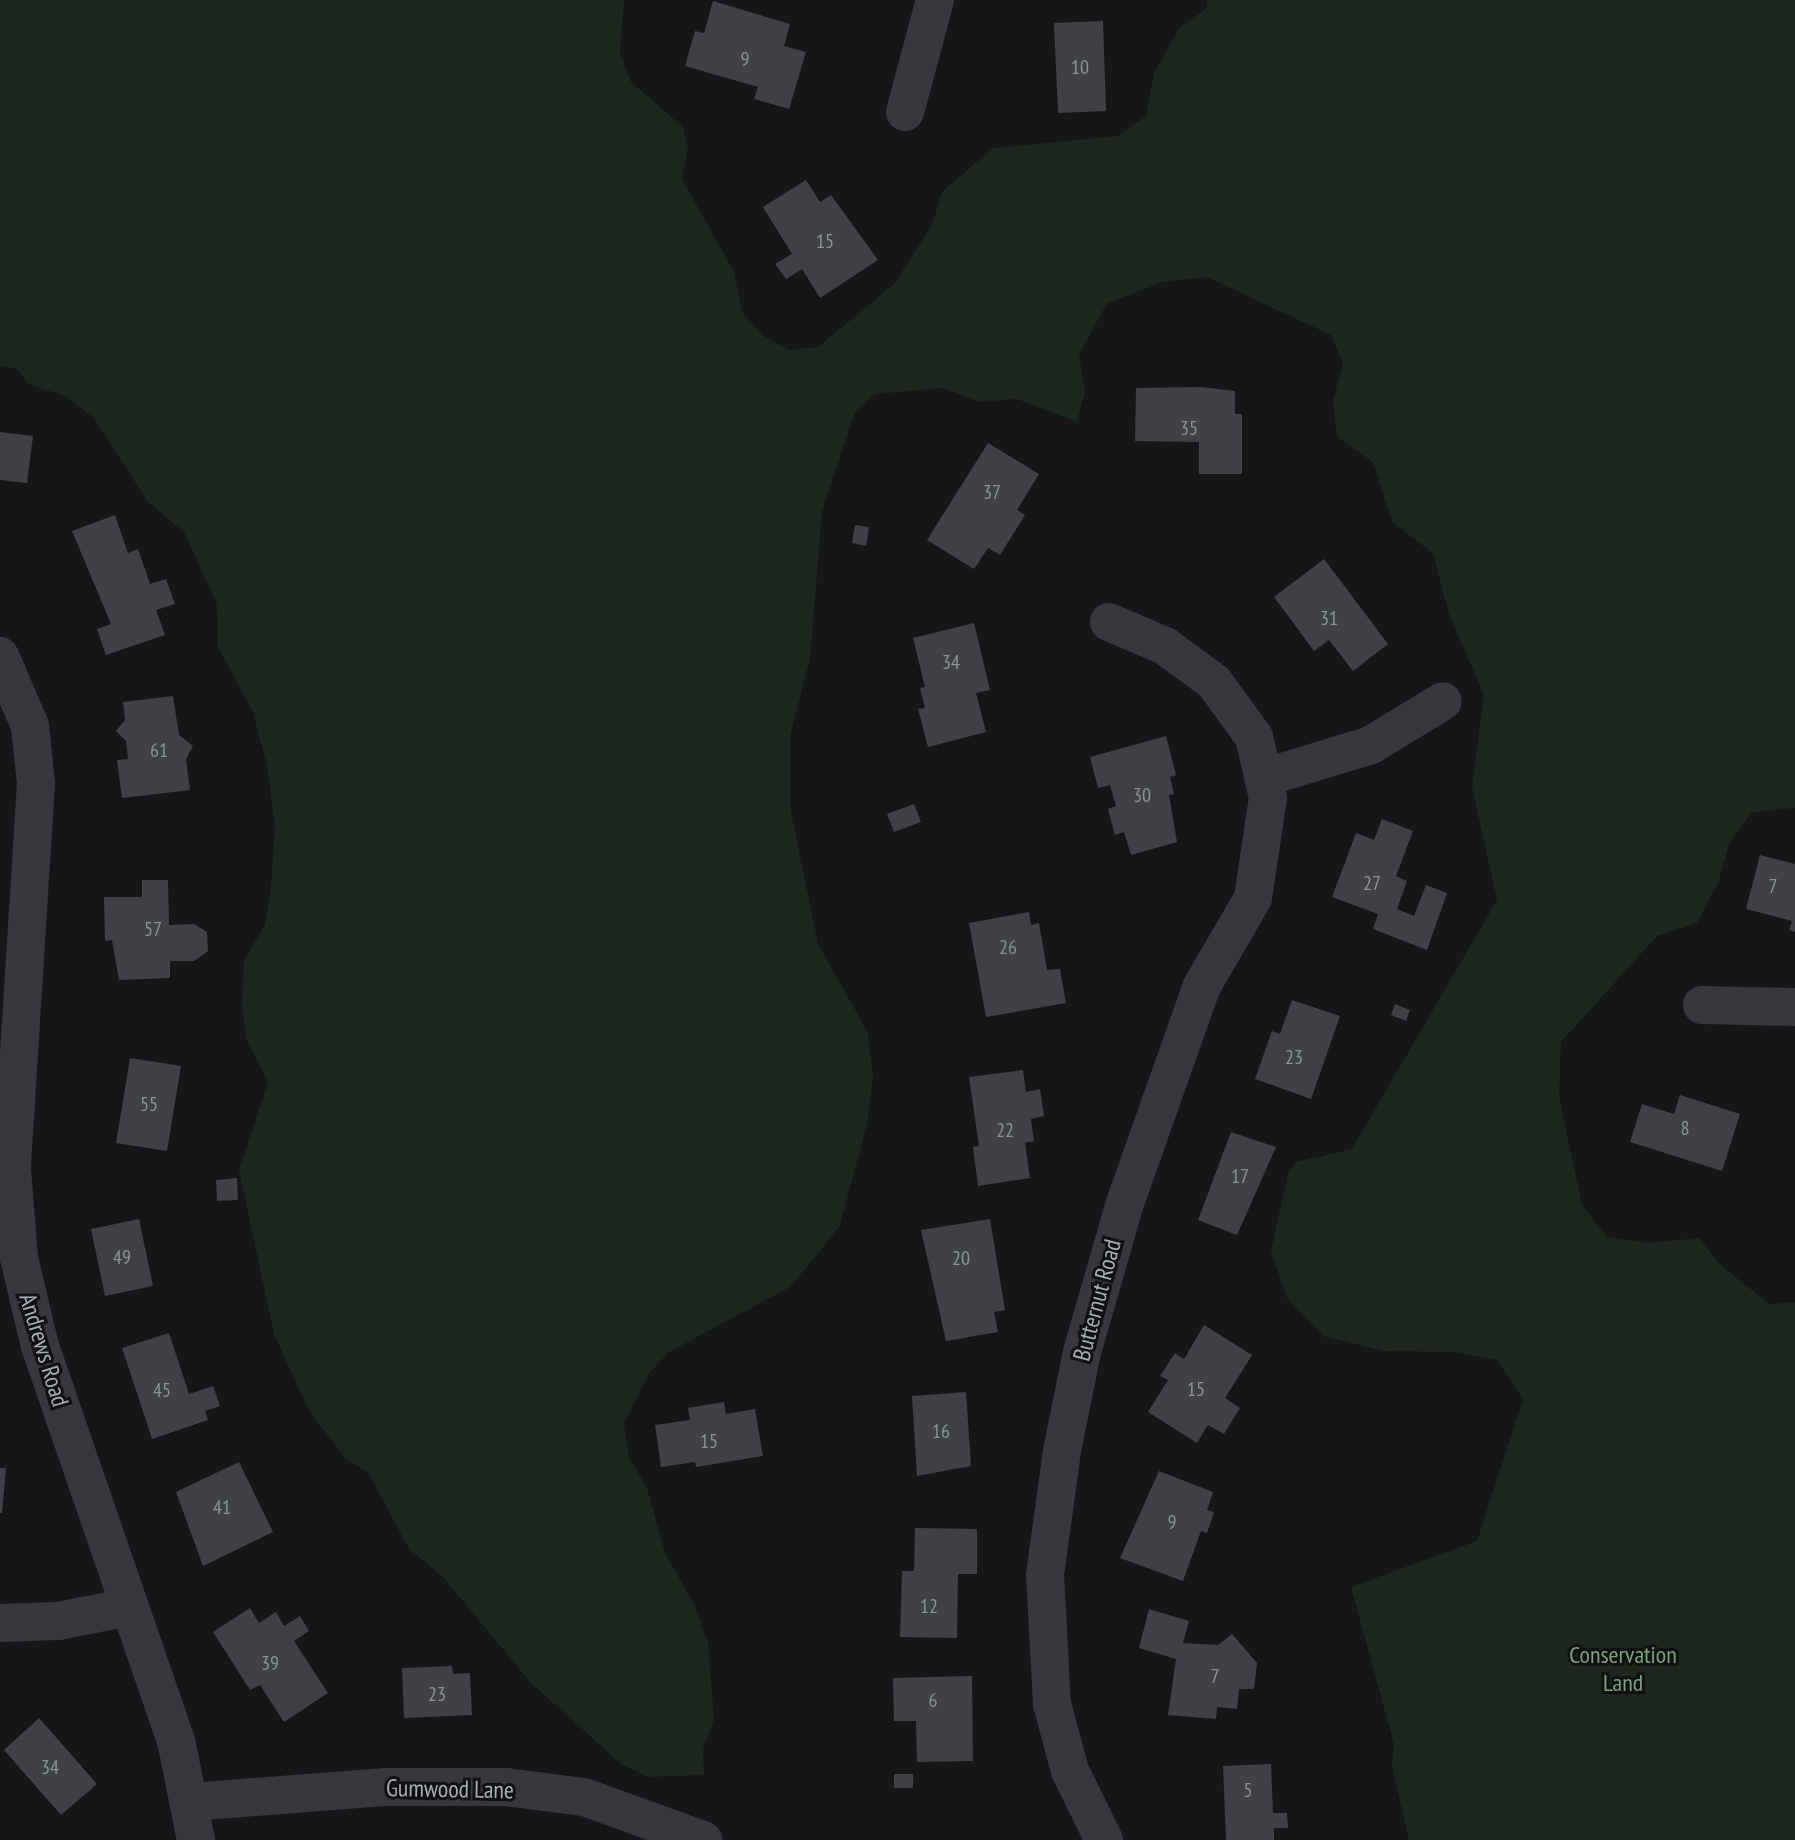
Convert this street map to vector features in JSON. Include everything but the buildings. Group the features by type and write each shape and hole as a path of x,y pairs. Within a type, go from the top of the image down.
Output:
{"street":[{"path":"905,112 935,0"},
{"name":"Butternut Road","path":"1104,1840 1070,1771 1052,1704 1044,1601 1051,1521 1082,1352 1125,1203 1202,986 1249,908 1260,875 1266,777 1254,737 1214,682 1165,646 1109,622"},
{"name":"Andrews Road","path":"0,656 30,726 36,783 12,1169 19,1258 40,1346 159,1686 190,1802 196,1840"},
{"path":"1266,777 1371,745 1443,701"},
{"path":"1702,1005 1795,1007"},
{"path":"0,1623 58,1621 129,1607"},
{"name":"Gumwood Lane","path":"190,1802 386,1787 506,1787 584,1797 703,1840"}],"green space":[{"name":"Conservation Land","path":"0,0 624,0 620,52 631,82 683,127 688,149 682,179 734,272 742,312 764,336 789,350 818,347 894,284 932,225 942,192 993,148 1118,136 1146,116 1154,73 1180,27 1207,8 1207,0 1795,0 1795,808 1752,812 1729,844 1718,883 1697,923 1657,936 1561,1042 1559,1096 1582,1205 1607,1237 1650,1243 1699,1238 1721,1266 1770,1304 1795,1302 1795,1840 1409,1840 1392,1766 1394,1744 1351,1587 1477,1541 1523,1399 1497,1360 1452,1352 1384,1351 1323,1336 1287,1298 1271,1251 1289,1170 1296,1162 1352,1149 1497,900 1472,787 1484,695 1449,614 1433,553 1392,522 1373,462 1337,437 1333,400 1343,363 1331,335 1207,277 1163,282 1107,303 1079,355 1085,391 1077,422 1017,399 980,402 944,388 875,394 855,412 822,511 810,659 790,736 790,807 818,944 867,1031 873,1075 867,1124 840,1225 816,1256 790,1287 669,1352 649,1373 624,1424 629,1457 647,1488 665,1553 695,1606 708,1643 714,1719 703,1749 704,1775 648,1777 621,1764 530,1682 443,1577 409,1549 368,1472 346,1459 308,1409 274,1334 239,1170 268,1082 246,1038 242,1005 244,960 265,925 271,886 275,827 268,770 253,712 218,647 217,604 184,532 148,502 94,418 65,396 28,384 17,369 0,366"}]}
